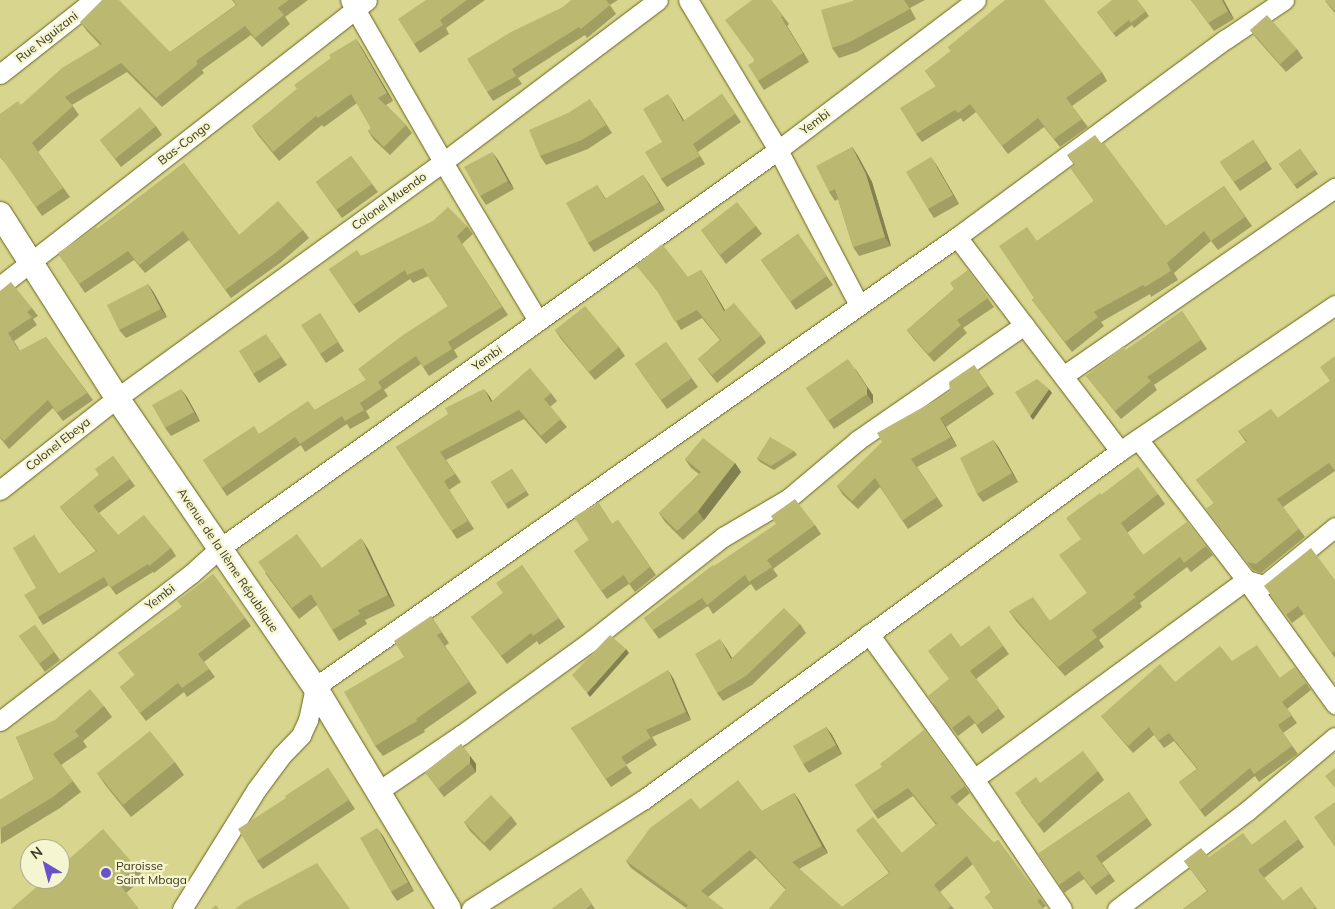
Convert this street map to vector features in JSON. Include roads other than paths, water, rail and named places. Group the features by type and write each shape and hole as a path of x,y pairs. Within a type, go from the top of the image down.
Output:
{"street":[{"name":"Rue Nguizani","path":"0,74 94,0"},
{"name":"Colonel Muendo","path":"117,398 443,162 658,0"},
{"path":"688,0 778,150 859,305"},
{"name":"Yembi","path":"0,721 191,574 220,548 778,150 976,0"},
{"path":"182,909 256,790 282,755 301,735 308,720 315,687 957,237 1218,45 1284,0"},
{"path":"358,3 443,162 538,321"},
{"name":"Bas-Congo","path":"0,286 358,3"},
{"path":"1063,376 1335,188"},
{"name":"Avenue de la IIème République","path":"0,214 32,261 117,398 315,687 449,909"},
{"path":"957,237 1120,451"},
{"path":"471,909 643,800 1120,451 1335,305"},
{"path":"377,792 592,640 722,537 789,498 858,440 1024,325"},
{"name":"Colonel Ebeya","path":"0,490 117,398"},
{"path":"1138,439 1246,580 1335,704"},
{"path":"1246,580 1264,585 1335,527"},
{"path":"974,779 1246,580"},
{"path":"869,634 974,779 1062,909"},
{"path":"1117,909 1247,811 1335,737"}],"place":[{"name":"Paroisse Saint Mbaga","path":"106,873"}]}
